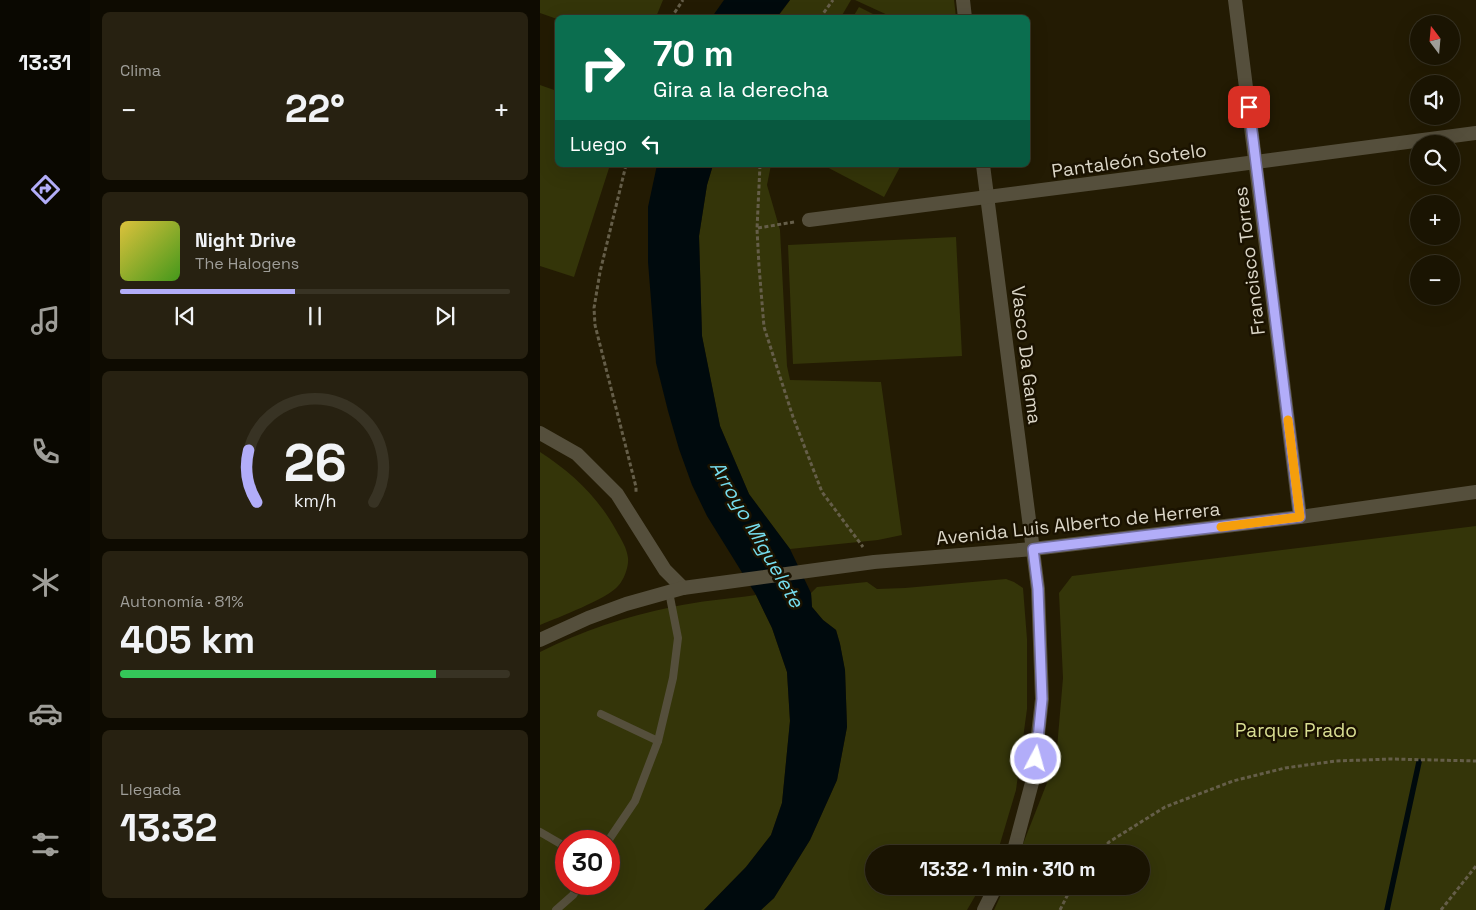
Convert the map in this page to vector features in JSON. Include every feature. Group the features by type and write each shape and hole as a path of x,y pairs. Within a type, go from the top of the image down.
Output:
{"street":[{"path":"963,0 965,15"},
{"name":"Francisco Torres","path":"1235,0 1300,517"},
{"name":"Pantaleón Sotelo","path":"809,220 987,199 1256,161 1476,133"},
{"name":"Vasco Da Gama","path":"983,167 1038,589 1042,699 1033,778 1015,845"},
{"path":"540,433 577,454 616,494 665,570 683,588"},
{"name":"Avenida Luis Alberto de Herrera","path":"540,640 588,618 626,604 683,588 847,565 1033,549 1300,517 1476,492"},
{"path":"984,910 992,895"}],"lane":[{"path":"615,830 635,801 658,741 673,678 678,638 669,592"},
{"path":"601,714 658,741"},
{"path":"540,832 555,841"},
{"path":"556,910 573,895"}],"path":[{"path":"673,15 682,0"},
{"path":"822,15 833,0"},
{"path":"626,167 600,272 594,308 595,326 636,487 636,496"},
{"path":"760,167 758,228 764,327 793,417 822,492 874,562"},
{"path":"758,228 809,220"},
{"path":"1106,845 1165,807 1233,781 1285,768 1336,761 1390,759 1476,761"},
{"path":"1441,910 1476,866"},
{"path":"1060,910 1068,895"}],"green space":[{"path":"540,0 663,0 657,15 555,15 555,18 540,13"},
{"path":"790,0 851,0 842,15 779,15"},
{"path":"855,0 954,0 956,15 888,15"},
{"path":"859,7 875,15 854,15"},
{"path":"540,85 555,90 555,167 609,167 574,277 540,266"},
{"path":"712,167 771,167 767,185 780,230 787,366 790,380 881,382 902,535 878,540 790,549 749,494 720,426 702,336 699,236 707,185"},
{"path":"827,167 900,167 884,197"},
{"path":"956,237 962,356 793,364 788,245"},
{"path":"540,452 583,486 601,507 624,544 628,561 622,580 613,591 540,625"},
{"name":"Parque Prado","path":"1476,526 1476,910 994,910 1001,895 1150,895 1150,845 1023,845 1056,760 1063,678 1059,593 1072,576"},
{"path":"1006,579 1023,588 1027,639 1027,709 1016,790 1000,845 865,845 865,895 976,895 967,910 761,910 774,898 810,840 837,780 847,727 845,671 840,644 836,630 823,620 812,607 811,593 817,587 867,582 877,589"},
{"path":"756,595 772,628 787,672 790,721 782,803 771,835 746,867 704,910 540,910 540,652 604,625 655,611"}],"water":[{"path":"724,0 790,0 779,15 713,15"},
{"name":"Arroyo Miguelete","path":"657,167 712,167 707,185 699,236 702,336 720,426 749,494 790,549 811,593 812,607 823,620 836,630 845,670 847,727 837,780 810,840 774,898 761,910 704,910 746,867 771,835 782,803 790,721 787,672 772,628 756,595 707,516 692,485 679,449 656,363 648,262 648,207"}],"waterway":[{"path":"1387,910 1419,762"}],"slow traffic":[{"path":"1221,527 1300,517 1288,420"}],"route":[{"path":"1036,759 1042,699 1038,589 1033,549 1300,517 1249,107"}]}
